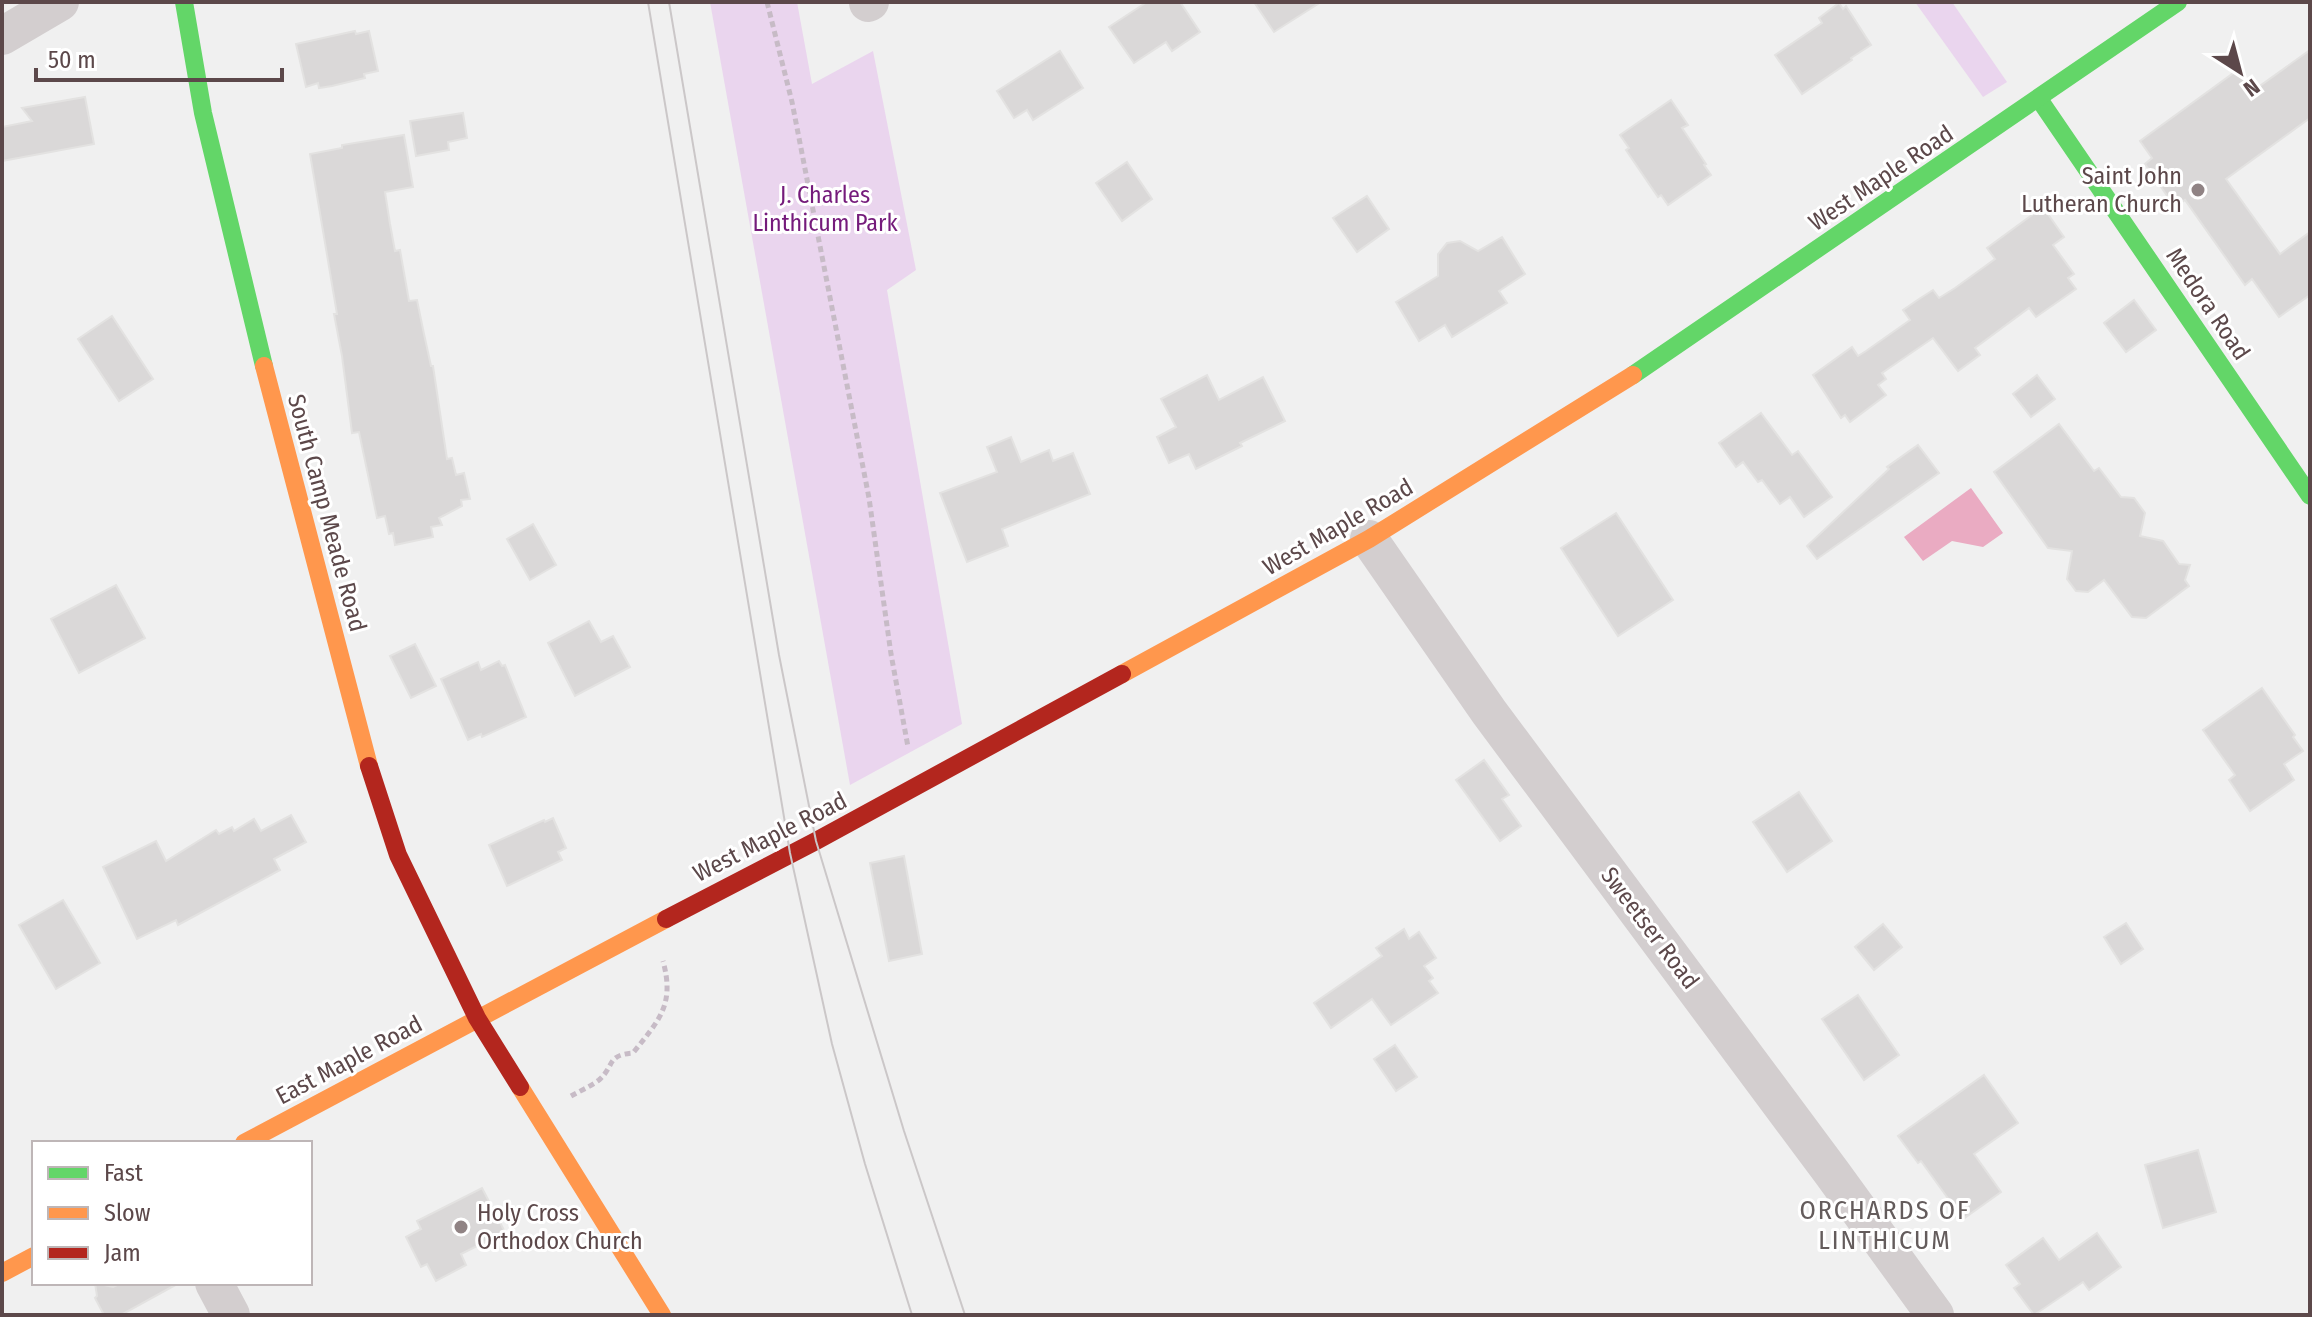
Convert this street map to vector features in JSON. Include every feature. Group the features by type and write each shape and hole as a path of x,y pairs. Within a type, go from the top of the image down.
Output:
{"street":[{"path":"2,36 60,2"},
{"name":"South Camp Meade Road","path":"184,2 203,113 243,284 371,774 398,855 477,1018 662,1315"},
{"name":"West Maple Road","path":"477,1018 916,788 1369,539 1627,379 2178,2"},
{"name":"Medora Road","path":"2039,99 2310,496"},
{"name":"Sweetser Road","path":"1369,539 1489,712 1935,1315"},
{"name":"East Maple Road","path":"248,1141 477,1018"},
{"path":"2,1273 32,1257"},
{"path":"215,1285 231,1315"}],"path":[{"path":"767,2 792,102 869,498 891,654 916,788"},
{"path":"571,1096 601,1079 615,1057 633,1053 667,1003 668,980 659,948"}],"green space":[{"name":"J. Charles Linthicum Park","path":"710,2 797,2 812,84 873,51 916,270 887,290 962,724 850,785"},
{"path":"1915,2 1952,2 2007,82 1983,97"}],"shaded area":[{"path":"1971,488 2003,533 1983,547 1952,541 1923,561 1904,537"}],"building":[{"path":"1147,2 1180,2 1200,32 1172,51 1166,42 1134,63 1109,27"},
{"path":"1254,2 1321,2 1274,32"},
{"path":"1839,3 1843,9 1846,6 1871,45 1802,94 1775,55 1822,23 1819,18"},
{"path":"355,31 356,34 369,31 378,71 364,74 365,78 332,86 319,88 318,83 306,87 296,44"},
{"name":"Saint John Lutheran Church","path":"2310,50 2310,118 2226,179 2280,254 2310,232 2310,295 2279,317 2252,279 2245,285 2185,200 2175,207 2145,164 2152,158 2140,141 2239,69 2254,90"},
{"path":"1060,51 1083,88 1033,120 1027,110 1014,118 997,91"},
{"path":"85,97 94,144 2,161 2,127 32,121 22,108"},
{"path":"1671,100 1688,125 1682,128 1711,175 1668,205 1661,195 1658,197 1626,150 1629,148 1620,135"},
{"path":"463,113 467,138 448,142 449,150 416,156 410,121"},
{"path":"404,135 413,187 385,192 390,224 395,251 400,250 409,301 417,300 433,366 447,459 452,458 456,475 464,473 470,499 461,500 462,506 439,518 442,525 431,527 433,537 395,545 385,516 377,518 359,432 352,433 334,314 337,314 310,154 342,148 342,145"},
{"path":"1127,162 1152,199 1122,221 1096,183"},
{"path":"1367,196 1389,229 1357,252 1333,218"},
{"path":"2043,207 2064,237 2053,245 2074,274 2068,278 2076,289 2036,317 2029,308 1975,348 1980,355 1958,371 1933,338 1882,373 1886,379 1878,385 1886,395 1850,422 1845,415 1841,418 1813,375 1852,347 1858,356 1866,351 1910,320 1903,310 1933,290 1939,298 1995,259 1987,248"},
{"path":"1502,237 1525,274 1499,291 1507,303 1452,337 1445,325 1419,341 1396,302 1438,276 1438,254 1447,243 1460,241 1478,251"},
{"path":"2134,300 2156,330 2126,352 2104,323"},
{"path":"112,316 153,379 119,401 78,339"},
{"path":"1207,375 1219,400 1263,377 1285,421 1196,469 1189,454 1169,463 1157,437 1176,427 1161,399"},
{"path":"2037,375 2055,399 2031,417 2013,394"},
{"path":"1761,413 1792,455 1798,451 1832,497 1804,517 1790,497 1780,504 1743,462 1736,467 1719,443"},
{"path":"2059,424 2094,471 2099,468 2121,497 2134,498 2145,513 2140,536 2163,541 2179,564 2190,565 2185,580 2189,586 2146,618 2132,617 2104,580 2088,592 2076,591 2067,579 2072,551 2048,548 1994,472"},
{"path":"1011,437 1021,462 1049,450 1053,461 1073,453 1090,494 1002,529 1008,546 967,562 940,493 997,472 987,447"},
{"path":"1918,445 1939,473 1817,559 1807,546 1889,469 1887,467"},
{"path":"1616,513 1673,600 1618,636 1561,548"},
{"path":"533,524 556,565 530,580 507,539"},
{"path":"116,585 145,638 79,673 51,619"},
{"path":"589,621 601,642 613,636 630,667 575,696 548,643"},
{"path":"415,644 436,686 411,698 390,656"},
{"path":"499,661 502,666 505,665 526,717 468,740 441,679 478,662 481,670"},
{"path":"2262,688 2303,751 2284,764 2294,780 2250,811 2229,780 2235,775 2203,730"},
{"path":"1484,760 1509,795 1502,799 1521,826 1500,841 1456,780"},
{"path":"1799,792 1832,841 1787,872 1753,822"},
{"path":"291,815 306,842 274,859 280,870 178,925 176,920 137,939 103,867 156,841 166,861 216,830 219,834 232,827 234,831 254,819 261,831"},
{"path":"553,818 566,848 558,852 562,860 507,886 489,845"},
{"path":"904,856 922,954 889,961 870,863"},
{"path":"63,900 100,963 56,989 19,925"},
{"path":"2126,923 2143,949 2121,964 2104,937"},
{"path":"1883,924 1902,947 1874,970 1855,947"},
{"path":"1404,929 1409,939 1419,932 1436,958 1424,966 1433,978 1429,981 1438,993 1391,1025 1372,999 1331,1028 1314,1003 1382,956 1376,948"},
{"path":"1858,995 1899,1055 1864,1080 1822,1019"},
{"path":"1395,1045 1417,1077 1396,1091 1374,1059"},
{"path":"1984,1075 2018,1123 1974,1154 2001,1192 1963,1219 1921,1161 1918,1163 1898,1136"},
{"path":"2198,1150 2216,1212 2163,1228 2145,1165"},
{"name":"Holy Cross Orthodox Church","path":"482,1188 505,1232 461,1254 466,1265 436,1281 427,1264 421,1267 406,1237 421,1229 417,1221"},
{"path":"2097,1233 2121,1267 2089,1290 2083,1282 2034,1315 2014,1288 2020,1284 2006,1265 2043,1238 2059,1260"},
{"path":"95,1285 175,1285 121,1315 104,1315 95,1298"}],"tram line":[{"path":"648,2 790,853 832,1044 912,1315"},
{"path":"669,2 779,655 816,841 904,1131 965,1315"}],"traffic: fast":[{"path":"184,2 203,113 264,366"},
{"path":"1633,375 2178,2"},
{"path":"2039,99 2310,496"}],"traffic: slow":[{"path":"264,366 369,766"},
{"path":"1122,674 1369,539 1633,375"},
{"path":"248,1141 666,919"},
{"path":"520,1087 662,1315"},
{"path":"2,1273 32,1257"}],"traffic: jam":[{"path":"666,919 1122,674"},
{"path":"369,766 398,855 477,1018 520,1087"}],"place":[{"name":"Saint John Lutheran Church","path":"2198,190"},
{"name":"Holy Cross Orthodox Church","path":"461,1227"}],"district":[{"name":"ORCHARDS OF LINTHICUM","path":"1885,1225"}]}
